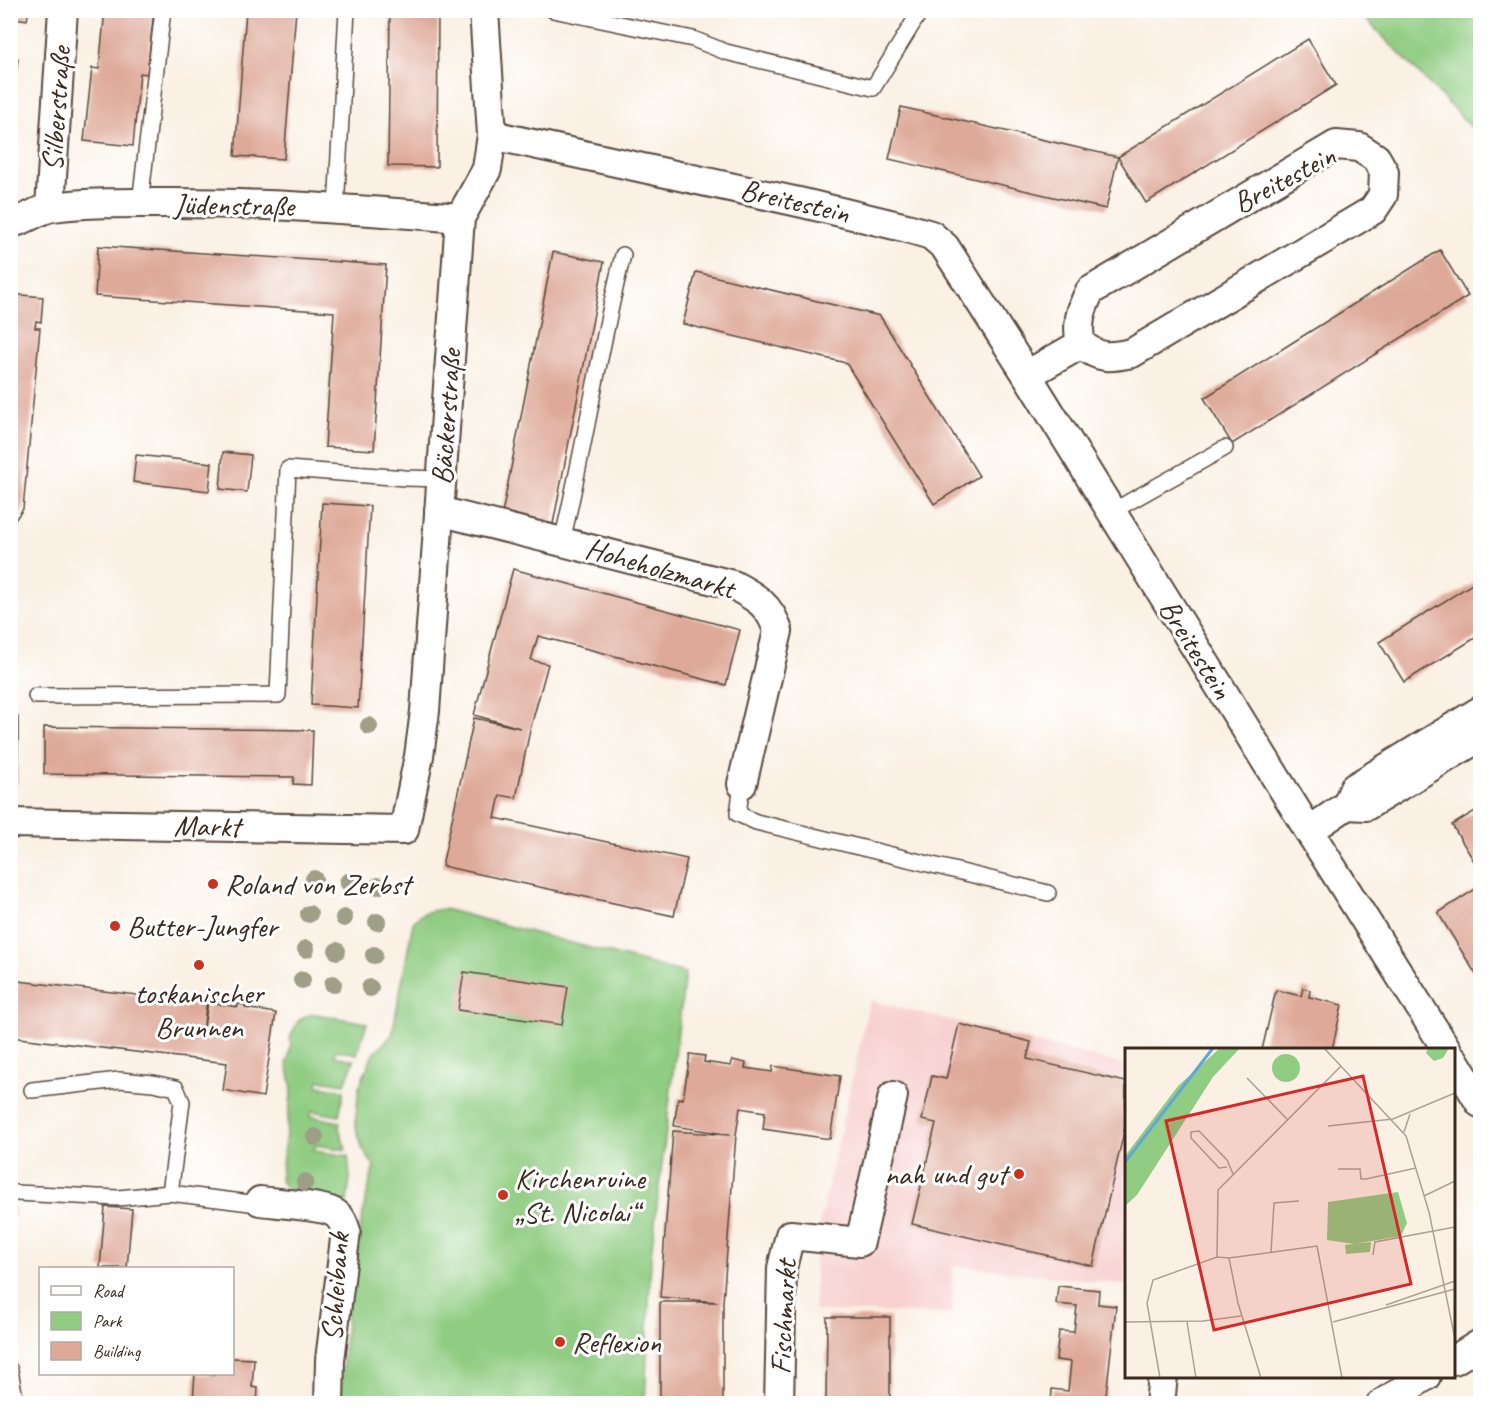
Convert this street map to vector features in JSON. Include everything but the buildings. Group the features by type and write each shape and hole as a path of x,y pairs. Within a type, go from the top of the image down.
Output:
{"street":[{"name":"Silberstraße","path":"50,207 63,10"},
{"name":"Bäckerstraße","path":"404,830 425,711 460,218 487,169 492,135 484,10"},
{"name":"Breitestein","path":"492,135 803,203 931,235 945,247 1446,1048"},
{"name":"Breitestein","path":"1336,145 1359,147 1376,158 1384,172 1383,195 1373,210 1132,353 1112,357 1095,355 1081,344 1077,331 1081,309 1090,291 1336,145"},
{"name":"Jüdenstraße","path":"10,223 19,222 50,207 140,203 230,203 460,218"},
{"path":"1027,375 1081,344"},
{"name":"Hoheholzmarkt","path":"440,511 733,585 753,595 769,609 778,631 742,784"},
{"path":"1309,831 1347,805 1354,788 1480,711"},
{"path":"1347,805 1366,806 1480,737"},
{"name":"Markt","path":"10,823 404,830"},
{"path":"1455,1062 1480,1103"},
{"name":"Fischmarkt","path":"779,1404 782,1268 790,1235 860,1242 893,1096"},
{"name":"Schleibank","path":"260,1201 335,1212 343,1222 346,1231 330,1360 329,1404"},
{"path":"1455,1359 1480,1344"},
{"path":"1160,1404 1163,1378"},
{"path":"1382,1404 1424,1378"}],"lane":[{"path":"140,203 162,10"},
{"path":"336,209 346,10"},
{"path":"553,10 693,39 726,52 873,88 921,10"},
{"path":"562,541 623,255"},
{"path":"1111,512 1225,448"},
{"path":"36,696 278,694 288,470 442,479"},
{"path":"742,784 738,814 756,822 1048,893"},
{"path":"32,1090 119,1080 176,1088 182,1102 170,1193"},
{"path":"16,1193 117,1198 170,1193 250,1203 260,1201"},
{"path":"10,1370 16,1404"}],"shaded area":[{"path":"870,1000 1125,1065 1125,1285 953,1265 952,1314 814,1311 816,1239"}],"green space":[{"path":"1358,11 1480,11 1480,136"},
{"path":"444,909 685,973 651,1255 645,1403 341,1404 344,1344 351,1284 374,1166 363,1150 355,1124 359,1087 373,1054 392,1035 413,923 422,914"},
{"path":"315,1014 367,1023 357,1054 337,1050 334,1056 354,1060 345,1084 319,1080 318,1086 344,1090 339,1116 312,1111 310,1116 340,1122 339,1128 346,1150 316,1145 314,1151 348,1156 350,1178 347,1202 288,1190 280,1180 292,1088 287,1063 291,1046 290,1038 298,1021"}],"place":[{"name":"Roland von Zerbst","path":"213,884"},
{"name":"Butter-Jungfer","path":"115,926"},
{"name":"toskanischer Brunnen","path":"199,965"},
{"name":"nah und gut","path":"1019,1174"},
{"name":"Kirchenruine „St. Nicolai“","path":"503,1195"},
{"name":"Reflexion","path":"560,1342"}]}
